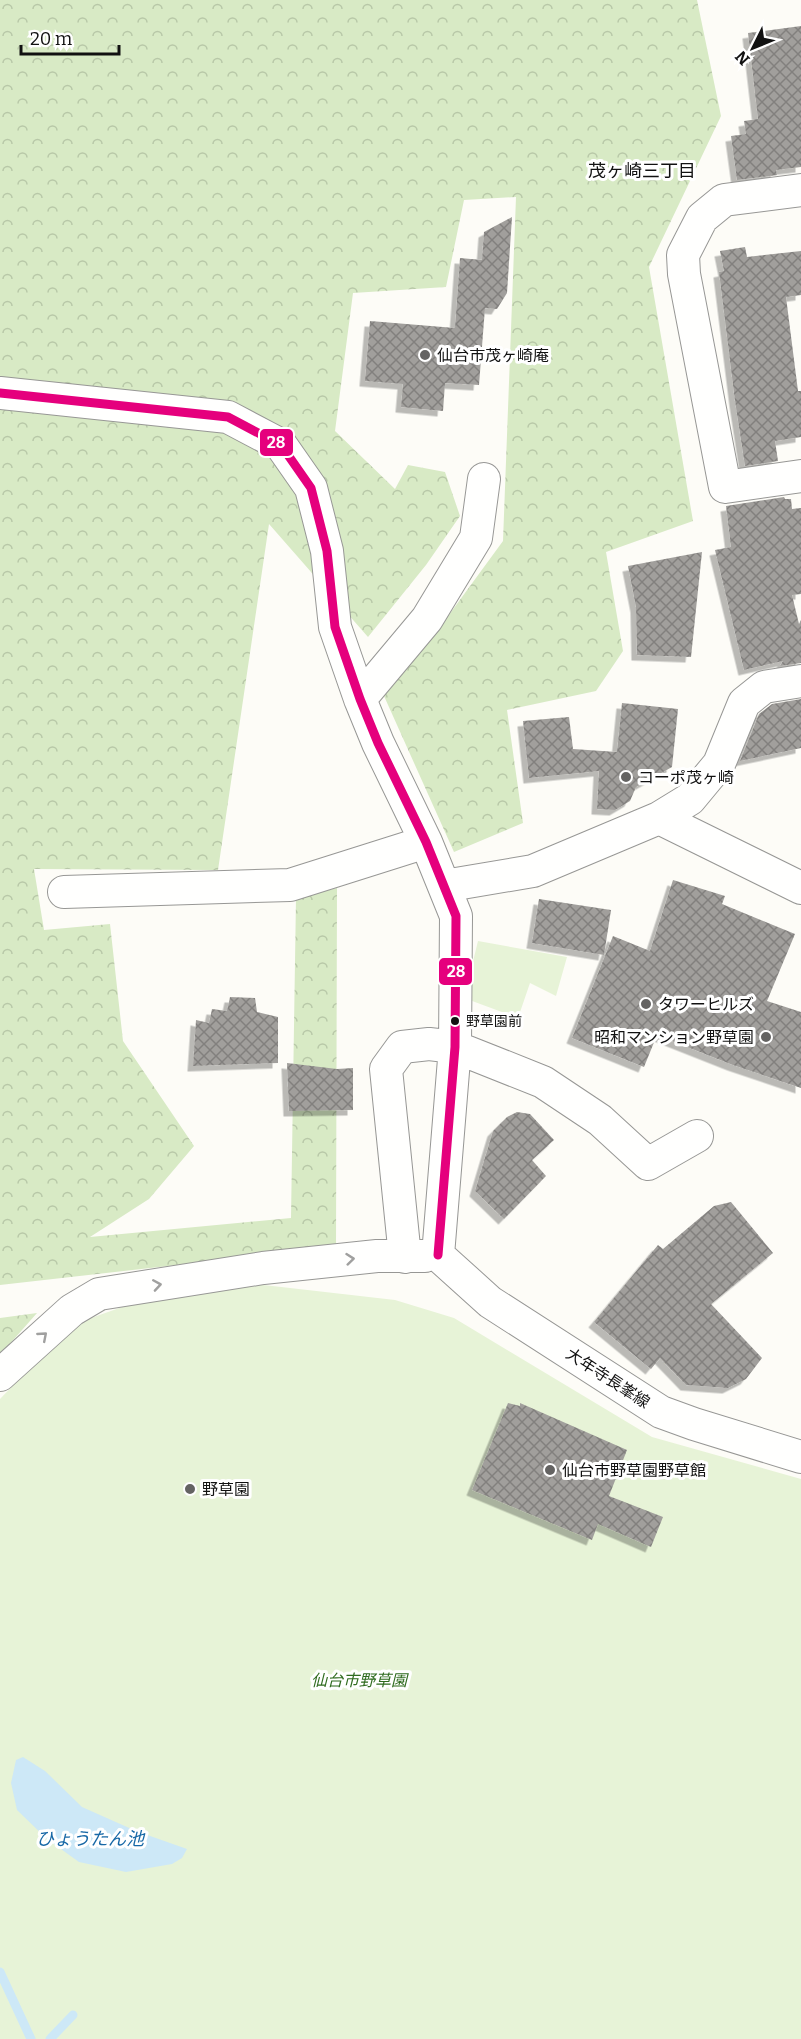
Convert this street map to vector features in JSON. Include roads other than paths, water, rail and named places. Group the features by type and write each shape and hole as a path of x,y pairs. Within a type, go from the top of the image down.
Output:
{"street":[{"path":"801,190 724,200 702,218 683,255 684,274 725,487 801,476"},
{"path":"0,393 228,417 281,445 311,488 327,551 335,627 360,699 378,743 426,842 456,916 455,1047 438,1255 377,1256 263,1268 99,1294 72,1310 0,1375"},
{"path":"360,699 427,619 476,538 484,479"},
{"path":"444,886 533,871 659,818 690,799 719,764 744,703 764,687 801,681"},
{"path":"659,818 801,888"},
{"path":"64,892 290,885 426,842"},
{"path":"405,1257 386,1069 402,1047 429,1044 455,1047 543,1083 600,1120 648,1164 697,1136"},
{"name":"大年寺長峯線","path":"438,1255 490,1302 661,1412 801,1457"}],"water":[{"name":"ひょうたん池","path":"23,1757 45,1771 82,1807 136,1831 187,1849 182,1858 172,1864 126,1872 79,1862 47,1839 17,1810 11,1783 16,1760"}],"waterway":[{"path":"0,1972 31,2039"},
{"path":"50,2039 73,2015"}],"place":[{"name":"仙台市茂ヶ崎庵","path":"425,355"},
{"name":"コーポ茂ヶ崎","path":"626,777"},
{"name":"タワーヒルズ","path":"646,1004"},
{"name":"野草園前","path":"455,1021"},
{"name":"昭和マンション野草園","path":"766,1037"},
{"name":"仙台市野草園野草館","path":"550,1470"},
{"name":"野草園","path":"190,1489"}],"district":[{"name":"茂ヶ崎三丁目","path":"642,171"}],"park label":[{"name":"仙台市野草園","path":"359,1680"}]}
